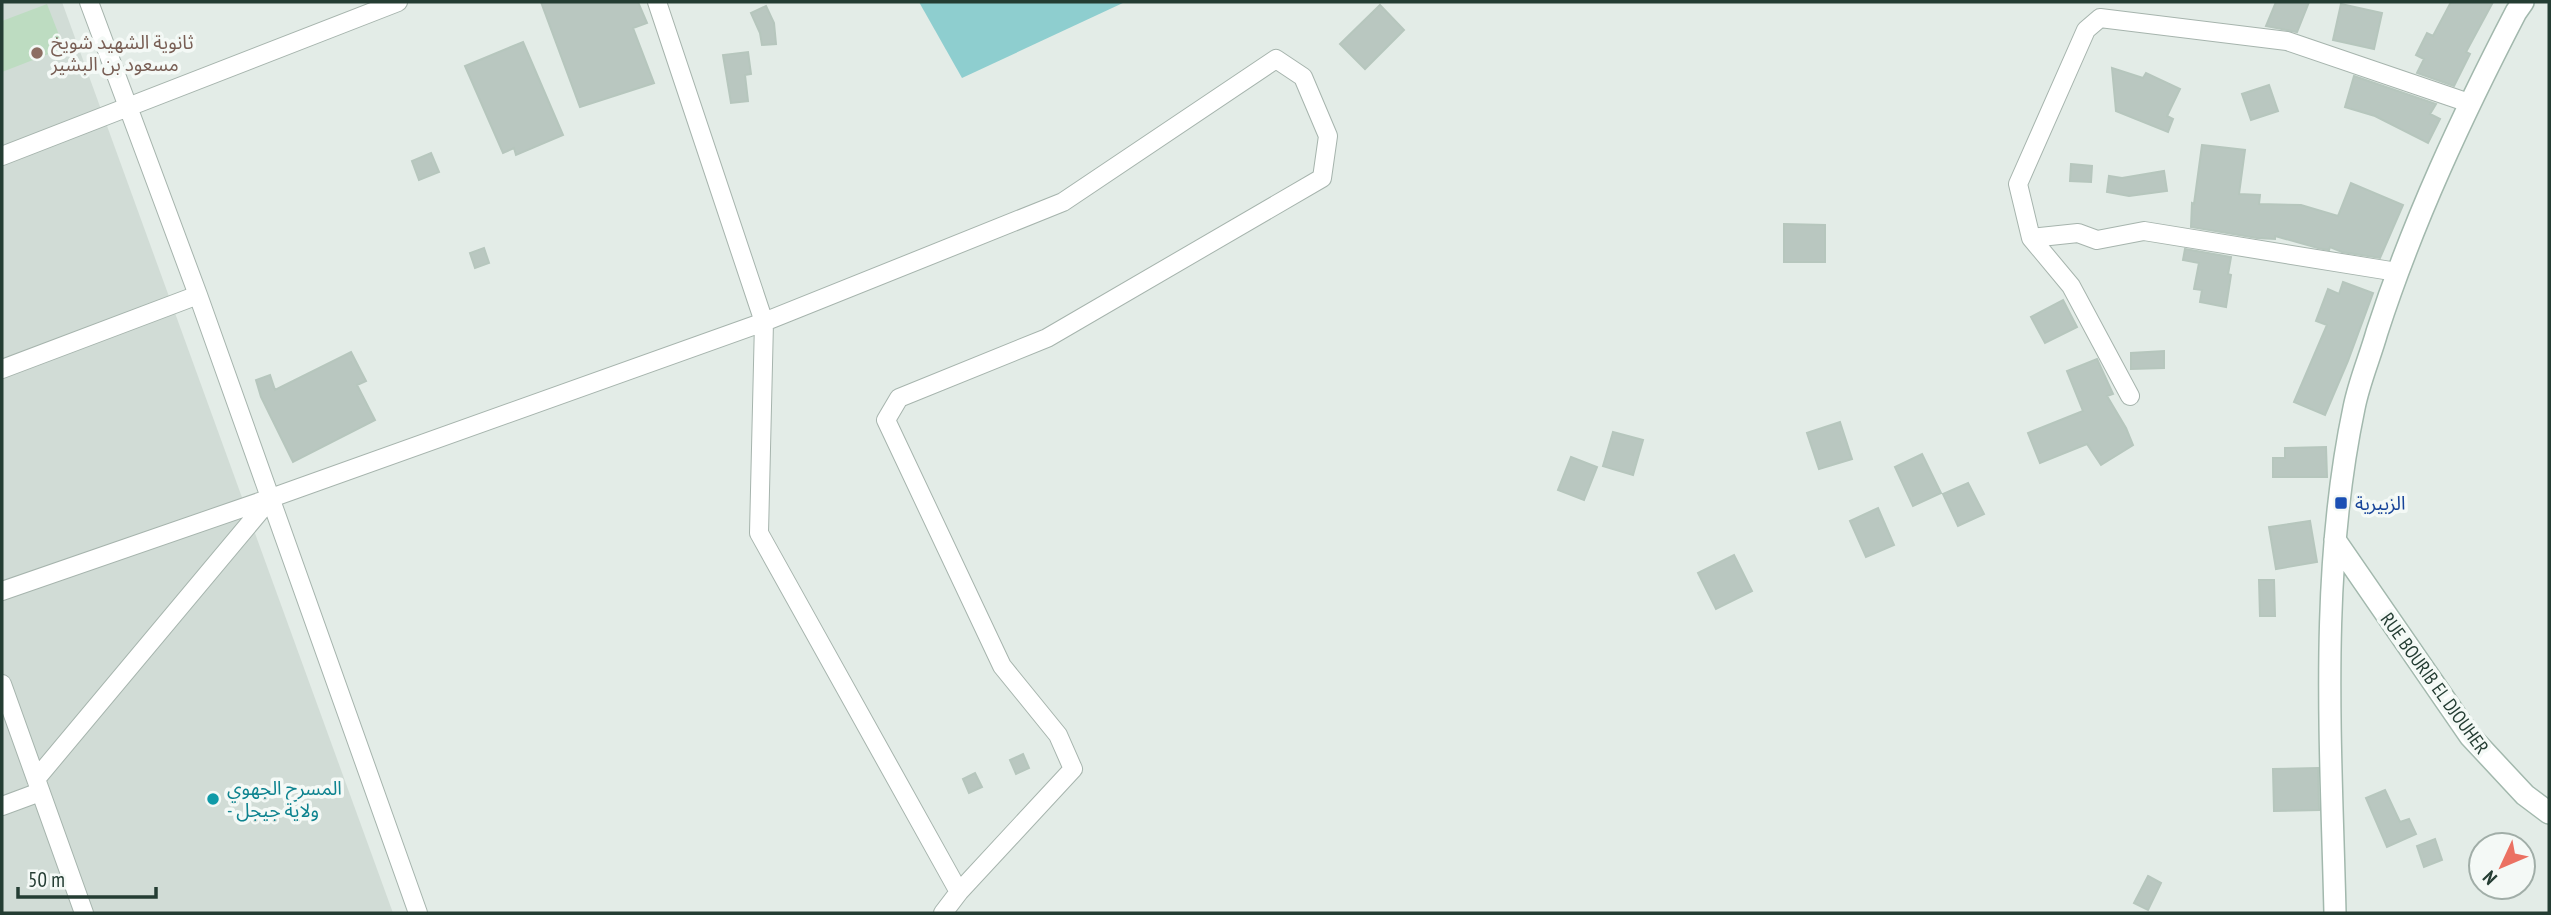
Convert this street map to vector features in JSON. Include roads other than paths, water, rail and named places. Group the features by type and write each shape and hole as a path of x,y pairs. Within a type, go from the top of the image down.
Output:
{"main road":[{"path":"2335,913 2329,670 2335,540 2340,489 2354,405 2396,272 2469,103 2516,12 2524,2"},
{"name":"RUE BOURIB EL DJOUHER","path":"2335,540 2470,736 2525,795 2549,813"}],"street":[{"path":"89,2 198,295 418,913"},
{"path":"2,156 398,2"},
{"path":"657,2 764,322 759,534 959,892"},
{"path":"2130,396 2071,286 2031,238 2018,184 2086,30 2101,18 2287,41 2469,103"},
{"path":"2,591 271,499 764,322 1063,202 1276,59 1303,77 1328,136 1322,178 1047,338 899,398 886,420 1002,666 1058,735 1073,769 959,892 943,913"},
{"path":"2031,238 2078,233 2097,240 2144,230 2396,272"},
{"path":"2,369 198,295"},
{"path":"2,806 38,786 271,499"},
{"path":"2,684 84,913"}],"water":[{"path":"919,2 1125,2 962,78"}],"place":[{"name":"ثانوية الشهيد شويخ مسعود بن البشير","path":"37,53"},
{"name":"الزبيرية","path":"2341,503"},
{"name":"المسرح الجهوي - ولاية جيجل","path":"213,799"}]}
